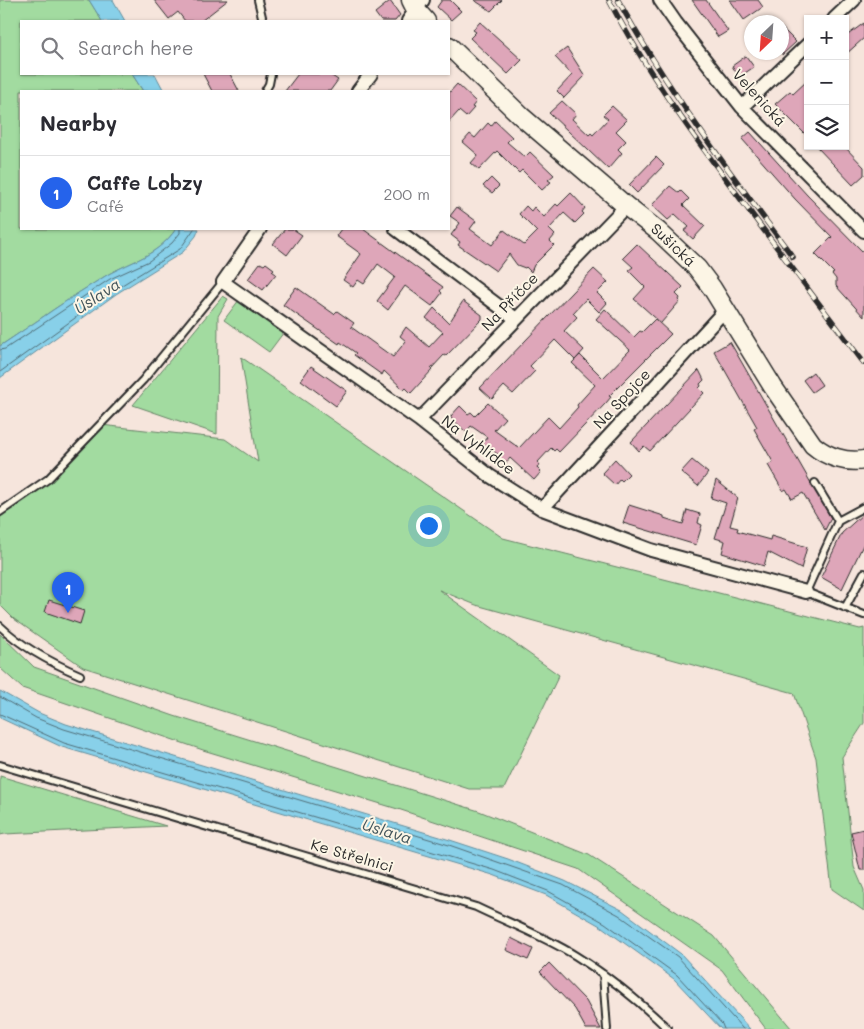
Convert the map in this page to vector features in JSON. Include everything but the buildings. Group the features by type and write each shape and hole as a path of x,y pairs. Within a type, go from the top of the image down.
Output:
{"street":[{"name":"Velenická","path":"660,0 676,24 742,107 859,217 864,231"},
{"path":"838,15 854,0"},
{"name":"Sušická","path":"450,47 514,109 626,206 658,231 697,268 712,288 773,387 813,445 837,458 853,461 864,460"},
{"path":"742,107 804,48"},
{"path":"359,90 370,75"},
{"name":"Na Příčce","path":"419,420 626,206"},
{"path":"223,282 259,230"},
{"path":"397,230 516,319"},
{"name":"Na Vyhlídce","path":"223,282 419,420 490,476 542,509 651,550 806,592"},
{"name":"Na Spojce","path":"542,509 725,310"}],"lane":[{"path":"258,0 263,20"},
{"path":"266,90 269,84 270,75"},
{"path":"0,512 48,479 143,380 223,282"},
{"path":"815,483 838,522"},
{"path":"864,507 838,522 806,592 864,615"},
{"path":"845,608 864,573"},
{"path":"0,626 11,636 60,667 80,675"},
{"name":"Ke Střelnici","path":"0,765 476,907 574,954 639,1001 668,1029"},
{"path":"603,974 607,1029"}],"green space":[{"path":"0,0 89,0 101,20 20,20 20,75 133,75 142,90 20,90 20,230 175,230 169,238 153,251 93,283 0,346"},
{"path":"223,296 228,299 218,316 217,434 133,405"},
{"path":"239,300 284,332 269,352 224,320"},
{"path":"241,357 503,538 860,629 864,628 864,723 842,757 854,867 864,890 864,911 832,889 816,758 794,693 476,605 439,590 559,675 504,789 469,789 83,667 14,619 0,605 0,518 101,425 225,439 258,462"},
{"path":"0,634 34,667 174,716 479,811 589,855 714,936 792,1029 766,1029 722,970 578,869 401,810 203,750 22,688 0,668"},
{"path":"0,776 166,826 0,835"}],"water":[{"path":"89,0 113,0 124,20 101,20"},
{"path":"133,75 156,75 163,90 142,90"},
{"name":"Úslava","path":"175,230 199,230 183,252 116,294 0,378 0,346 93,283 153,251 169,238"},
{"name":"Úslava","path":"0,691 39,713 66,724 450,840 508,859 565,881 622,910 681,954 750,1029 721,1029 674,979 602,927 546,895 493,875 62,747 0,718"}],"railway":[{"path":"609,0 656,81 692,133 864,363"},
{"path":"618,0 637,34 679,99 793,257"}],"place":[{"name":"Caffe Lobzy","path":"68,613"}]}
